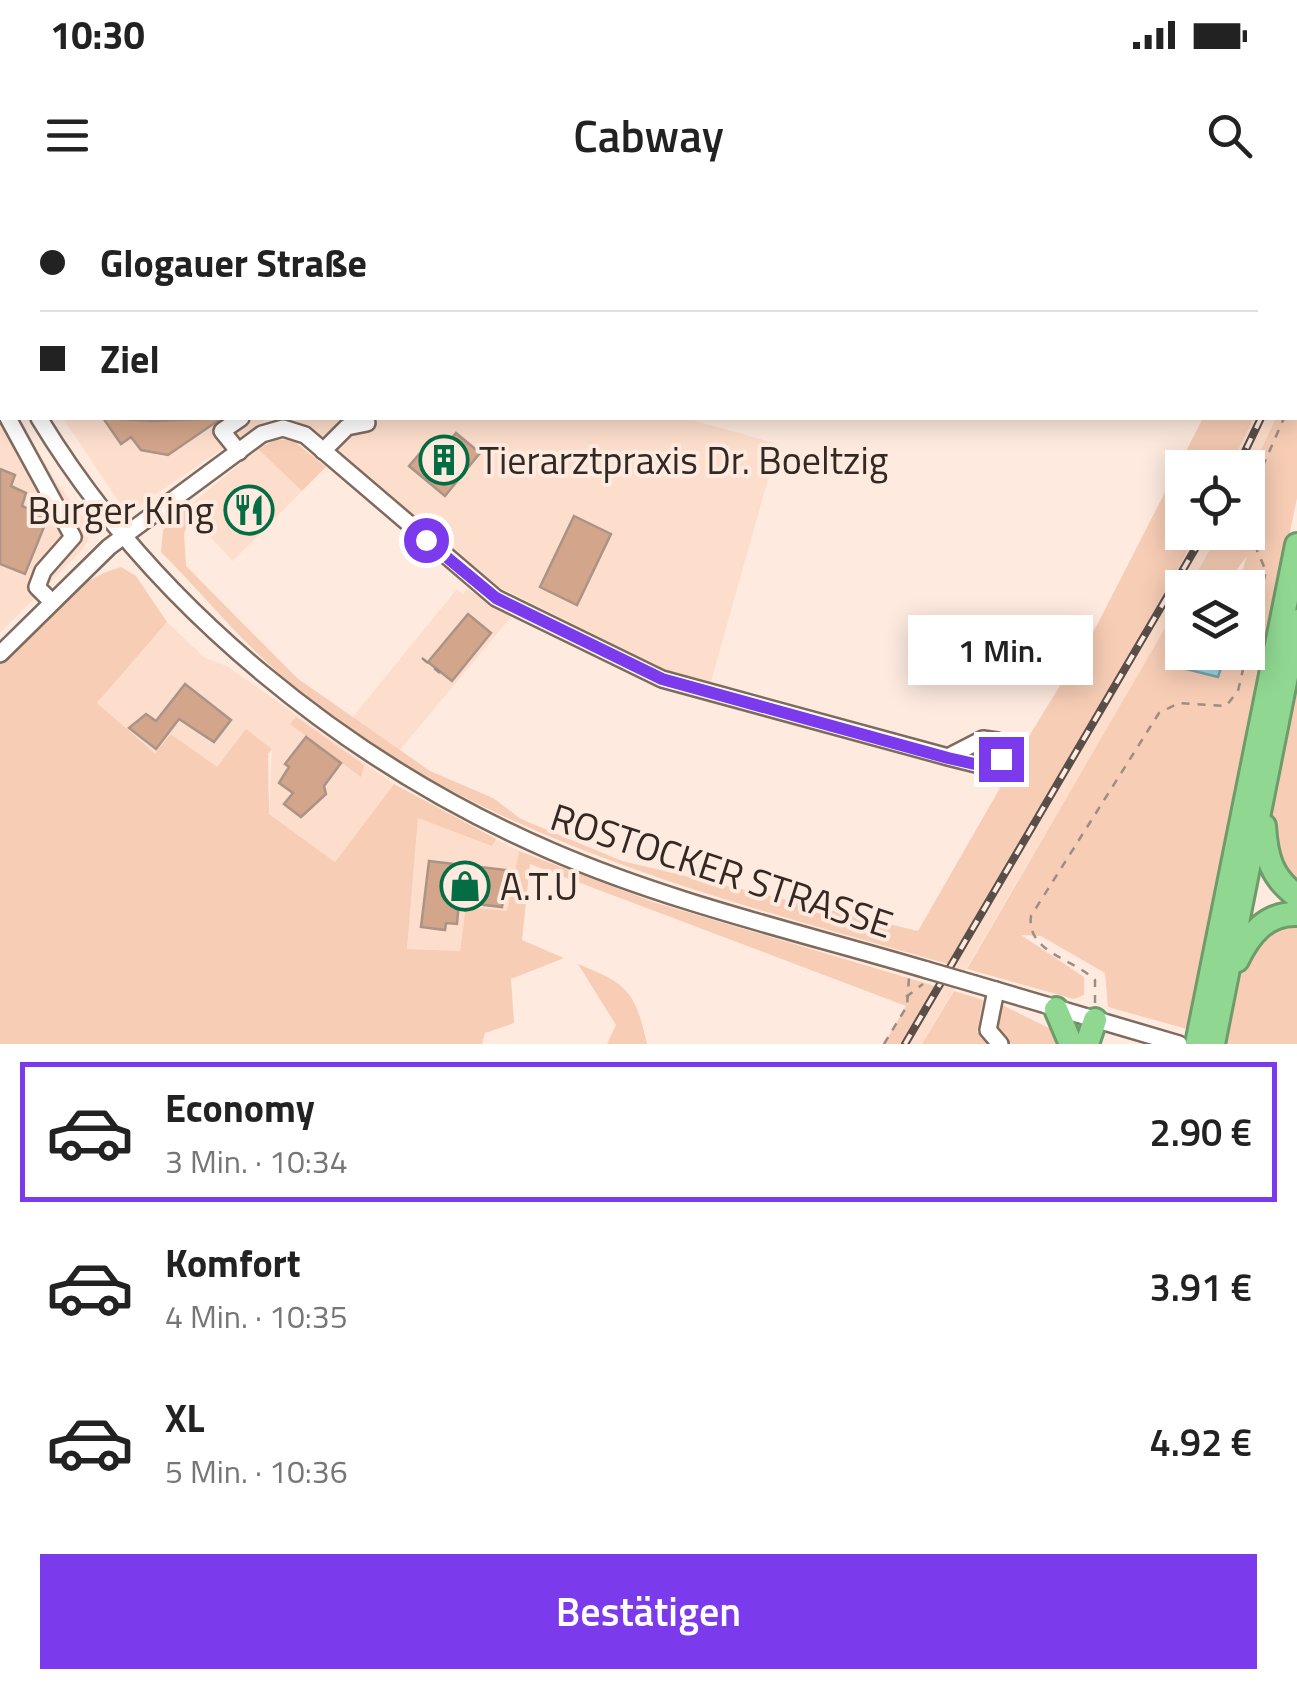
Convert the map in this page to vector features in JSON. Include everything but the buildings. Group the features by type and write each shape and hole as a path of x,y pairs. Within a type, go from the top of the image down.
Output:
{"highway":[{"path":"1196,1044 1297,545"},
{"path":"1213,1044 1297,621"},
{"path":"1262,792 1266,854 1276,877 1297,896"},
{"path":"1225,986 1252,932 1268,921 1297,914"},
{"path":"1056,1008 1071,1044"},
{"path":"1087,1044 1095,1020"}],"street":[{"path":"9,420 73,536 43,571 37,587 51,601"},
{"name":"ROSTOCKER STRASSE","path":"41,420 125,535 254,666 337,730 429,791 512,834 618,876 927,976 975,984 1172,1042"},
{"path":"238,420 222,431 239,452"},
{"path":"0,654 51,601 125,535 262,434 291,423 478,584 530,616 678,685 948,758"},
{"path":"323,451 347,427 367,423"},
{"path":"996,990 988,1030 1000,1044"}],"path":[{"path":"1265,461 1283,420"},
{"path":"1257,550 1265,575"},
{"path":"422,658 440,673"},
{"path":"1095,1020 1095,980 1036,942 1030,929 1031,916 1159,712 1179,703 1226,706 1238,691 1243,670"},
{"path":"884,1044 906,1006 909,976"},
{"path":"904,998 927,976"}],"shaded area":[{"path":"0,420 21,420 53,477 93,531 83,549 0,633"},
{"path":"64,420 278,420 264,421 132,510 123,508"},
{"path":"294,420 692,420 778,444 710,685 670,672 491,583 311,427"},
{"path":"1202,420 1253,420 1238,450 1187,450"},
{"path":"1253,420 1275,420 1261,450 1239,450"},
{"path":"1275,420 1297,420 1297,498 1265,652 1265,570 1242,570 1247,556 1237,570 1198,570 1210,550 1265,550 1265,450 1261,450"},
{"path":"277,439 294,441 326,467 302,491 258,449"},
{"path":"258,449 302,491 233,561 184,510"},
{"path":"1165,492 1165,550 1188,550 1178,570 1165,570 1165,594 1155,613 948,964 774,914 602,858 439,784 362,737 272,667 161,552 163,530 184,510 190,517 184,534 186,566 297,678 430,771 493,798 521,819 622,861 918,931 1000,788 990,784 1009,767 1010,736 1020,751 1097,625"},
{"path":"1188,550 1210,550 1198,570 1178,570"},
{"path":"121,567 136,576 167,622 97,703 155,753 171,734 217,767 246,729 272,749 268,754 269,814 335,862 394,784 496,839 492,846 418,818 407,949 460,951 466,907 507,911 519,851 653,902 935,986 900,1044 884,1044 906,1006 530,864 522,940 564,958 511,979 514,1023 485,1033 482,1044 0,1044 0,660 70,593"},
{"path":"457,589 463,594 467,589 511,617 399,751 351,719"},
{"path":"1165,594 1165,630 922,1044 900,1044"},
{"path":"167,622 205,658 227,666 394,784 335,862 269,814 272,749 246,730 217,768 171,734 156,753 97,703"},
{"path":"1165,628 1165,670 1191,670 1218,677 1220,670 1261,670 1187,1029 1108,1007 1105,973 1041,936 1021,935 1084,977 1084,995 1074,999 967,969"},
{"path":"1297,691 1297,888 1282,868 1273,821 1274,794"},
{"path":"296,717 364,765 361,777 290,724"},
{"path":"424,803 519,851 507,912 461,951 407,949 418,817"},
{"path":"1297,918 1297,1044 1225,1044 1244,955 1255,938"},
{"path":"578,964 608,977 627,992 638,1012 647,1044 607,1044 616,1025"},
{"path":"954,991 983,1000 977,1032 989,1044 922,1044"},
{"path":"998,1003 1053,1030 1062,1044 1010,1044 992,1022"}],"water":[{"path":"1190,670 1220,670 1218,677"}],"railway":[{"path":"1246,450 1260,420"},
{"path":"905,1044 1194,550"}],"place":[{"name":"Tierarztpraxis Dr. Boeltzig","path":"444,460"},
{"name":"Burger King","path":"249,510"},
{"name":"A.T.U","path":"465,886"}],"route":[{"path":"426,540 496,598 662,679 948,758 988,767 1001,759"}]}
